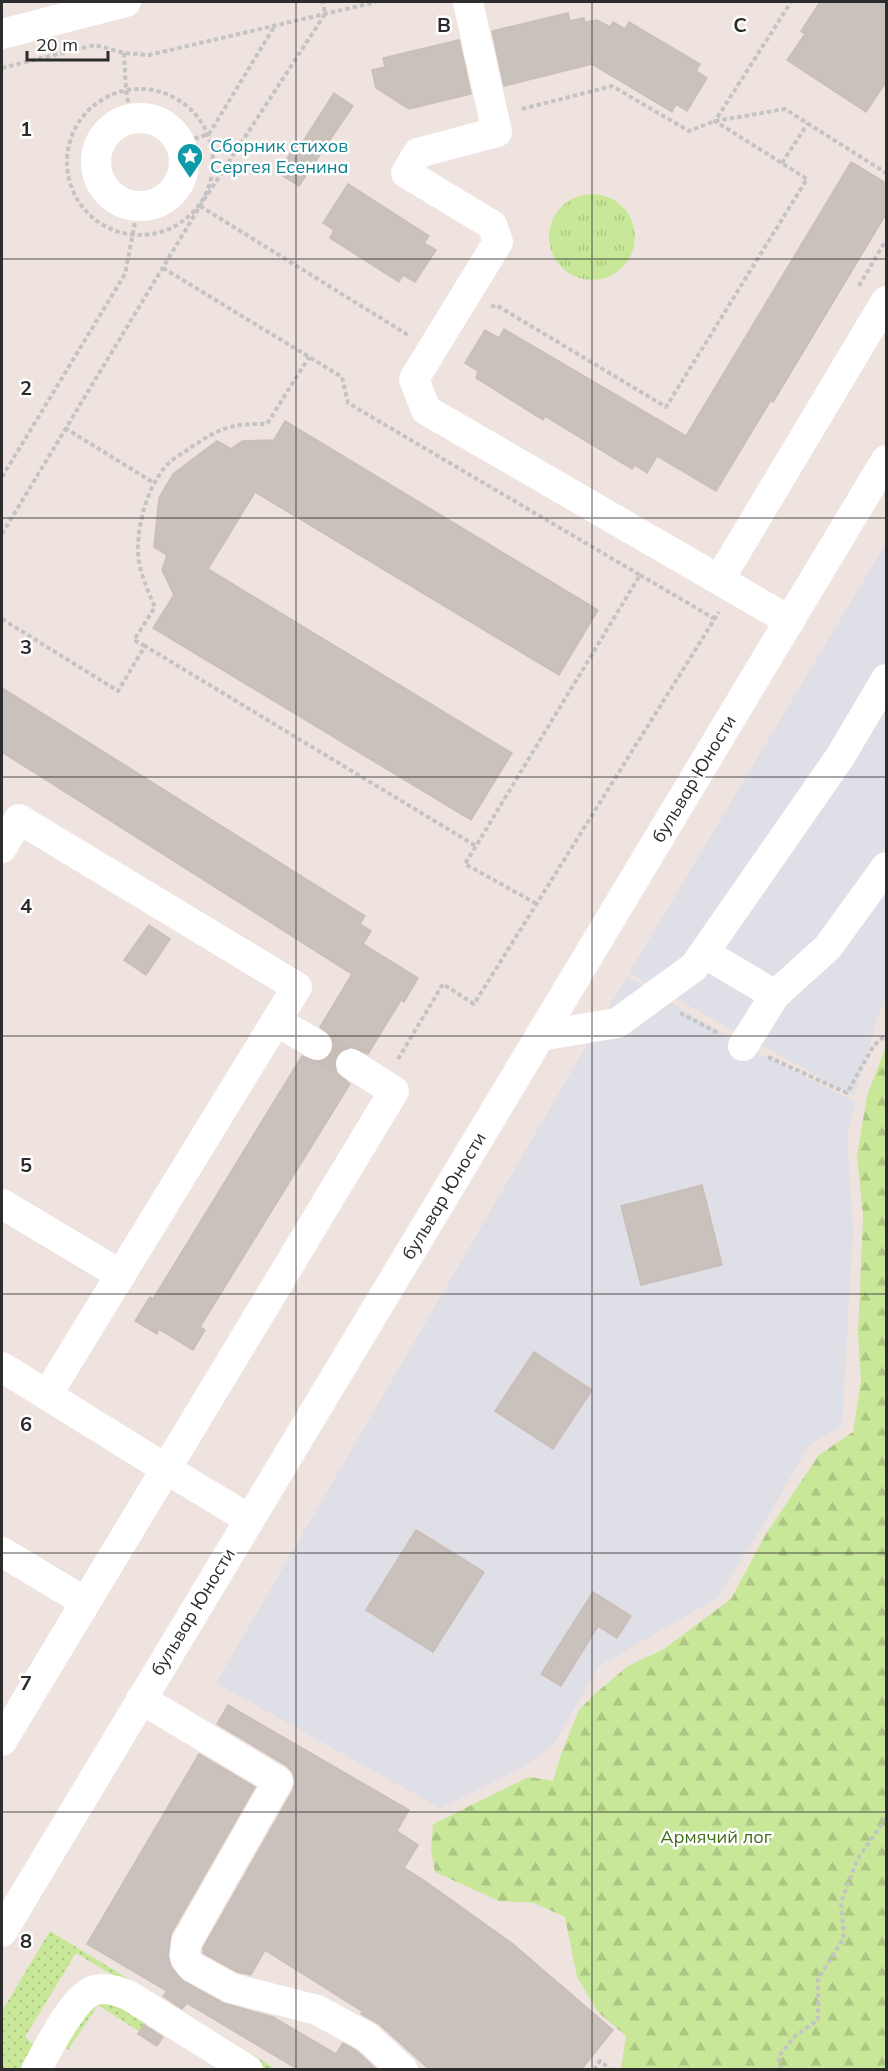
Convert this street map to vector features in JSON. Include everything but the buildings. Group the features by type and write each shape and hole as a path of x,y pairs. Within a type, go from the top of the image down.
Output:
{"street":[{"path":"2,34 126,2"},
{"path":"468,2 497,132 418,153 406,173 492,225 498,242 414,379 426,410 790,621"},
{"path":"128,104 146,118 160,122 172,131 180,143 184,158 183,173 177,187 167,198 153,205 138,207 125,204 112,197 103,186 96,166 99,145 106,133 117,124 128,104"},
{"path":"726,584 886,301"},
{"name":"бульвар Юности","path":"5,1917 141,1699 886,460"},
{"path":"540,1036 617,1023 694,967 840,757 886,680"},
{"path":"2,848 19,819 297,987 47,1395"},
{"path":"743,1046 775,995 828,947 886,867"},
{"path":"704,953 775,995"},
{"path":"276,1021 317,1045"},
{"path":"2,1741 394,1091 351,1064"},
{"path":"2,1204 121,1275"},
{"path":"2,1367 249,1519"},
{"path":"2,1552 85,1602"},
{"path":"141,1699 278,1781 186,1943 185,1957 191,1966 231,1988 317,2010 367,2037 403,2070"},
{"path":"36,2070 78,2001 94,1990 110,1989 128,1995 248,2070"}],"path":[{"path":"2,534 200,206 325,14 323,2"},
{"path":"2,68 95,45 124,53 149,55 376,2"},
{"path":"715,121 791,2"},
{"path":"180,143 209,134 275,27"},
{"path":"124,53 128,104"},
{"path":"494,116 612,86 689,131 715,121 785,109 886,173"},
{"path":"152,89 175,97 195,113 209,134 214,159 211,184 200,206 181,224 159,234 133,236 110,230 91,218 76,200 68,178 67,155 73,132 86,112 104,98 128,104 152,89"},
{"path":"486,310 496,305 666,407 807,179 715,121"},
{"path":"782,163 808,123"},
{"path":"200,206 413,338"},
{"path":"2,477 125,274 138,207"},
{"path":"857,290 886,240"},
{"path":"163,268 342,377 348,403 715,619"},
{"path":"309,357 267,424 242,423 212,433 168,464 154,483 146,501 138,551 144,584 155,607 134,639 476,846"},
{"path":"65,428 154,483"},
{"path":"537,904 465,864 640,575"},
{"path":"509,948 715,619 726,584"},
{"path":"2,619 118,691 145,646"},
{"path":"781,2070 779,2056 794,2037 818,2020 818,1979 844,1938 841,1903 857,1860 886,1818"},
{"path":"594,2070 600,2061 611,2070"}],"shaded area":[{"path":"886,543 886,998 876,1021 854,1096 629,973"},
{"path":"627,976 743,1046 856,1102 847,1135 853,1231 842,1426 809,1445 760,1530 717,1598 599,1666 554,1744 528,1764 440,1808 216,1683"}],"green space":[{"path":"592,194 616,201 628,213 635,237 628,261 616,273 592,280 568,273 556,261 549,237 556,213 568,201"},
{"name":"Армячий лог","path":"886,1046 886,2069 621,2069 626,2036 598,2012 577,1977 565,1917 534,1903 499,1901 435,1872 431,1850 433,1824 529,1777 553,1781 579,1710 628,1666 664,1649 731,1599 766,1534 819,1455 853,1432 861,1381 858,1334 863,1216 857,1156 867,1096"},
{"path":"50,1931 276,2069 266,2069 76,1953 25,2037 37,2048 29,2069 2,2069 2,2011"},
{"path":"104,2001 148,2020 140,2032 98,2005 68,2050 62,2046 89,2007"}],"tunnel":[{"path":"317,1045 351,1064"}],"place":[{"name":"Сборник стихов Сергея Есенина","path":"190,179"}]}
